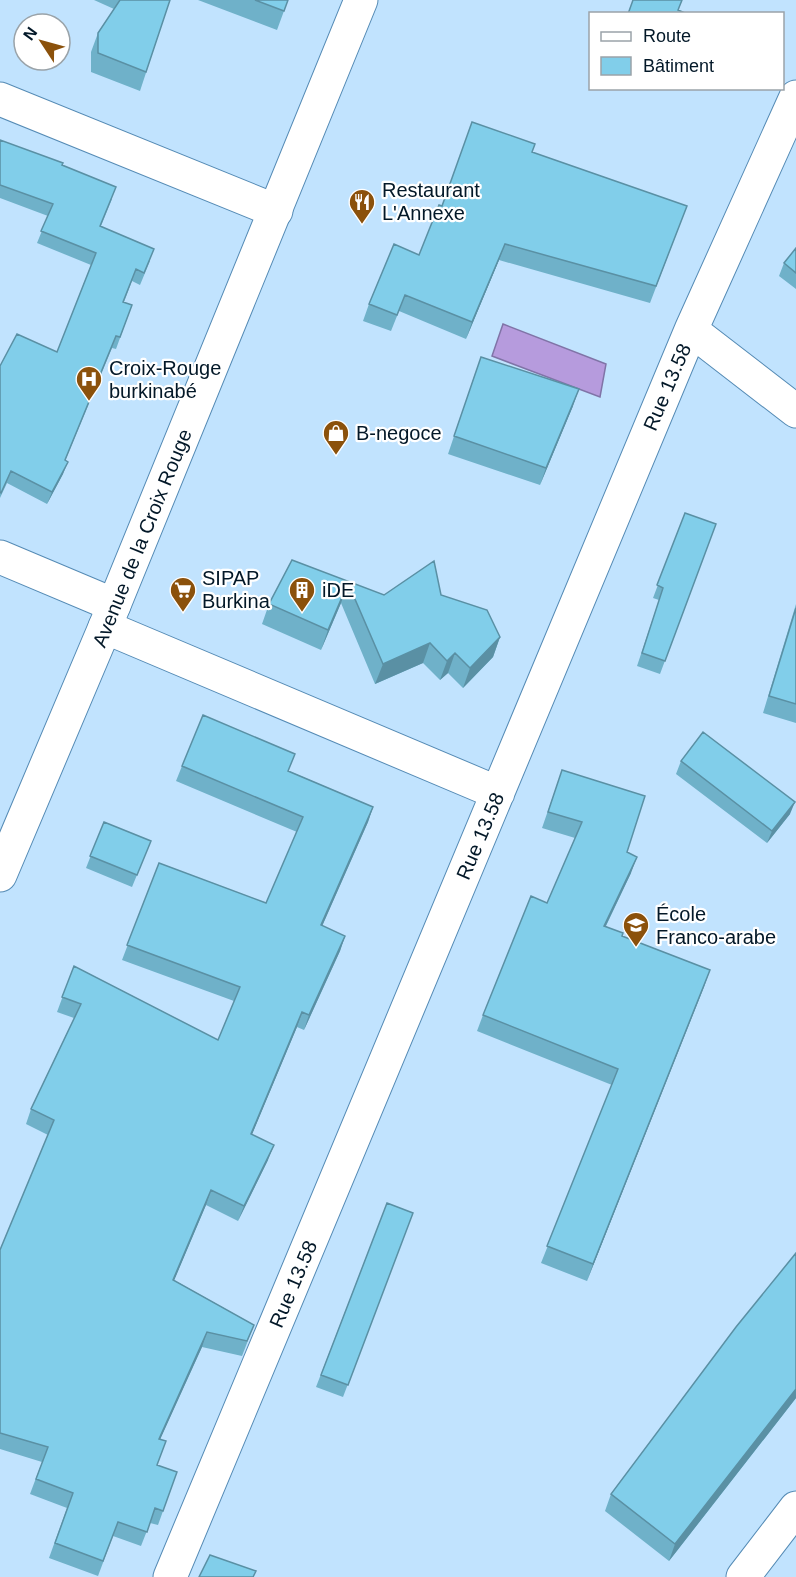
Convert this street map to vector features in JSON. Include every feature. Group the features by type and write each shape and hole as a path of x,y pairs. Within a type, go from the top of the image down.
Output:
{"street":[{"name":"Avenue de la Croix Rouge","path":"0,875 110,616 361,0"},
{"name":"Rue 13.58","path":"170,1577 691,330 796,97"},
{"path":"0,99 276,211"},
{"path":"691,330 796,411"},
{"path":"0,557 110,616 498,793"},
{"path":"743,1577 796,1508"}],"shaded area":[{"path":"503,324 606,364 600,397 492,356"}],"building":[{"path":"120,0 170,0 146,72 98,53 98,33"},
{"path":"255,0 288,0 284,11"},
{"path":"633,0 682,0 678,10 682,12 629,12"},
{"path":"472,122 535,144 532,152 687,206 656,286 505,244 472,322 405,295 397,315 369,304 394,244 419,255 439,205 442,206"},
{"path":"0,140 63,163 62,165 116,187 100,226 154,249 144,273 136,269 123,302 132,305 120,337 116,336 65,460 68,462 52,492 11,471 0,492 0,366 17,334 57,352 96,253 41,231 53,204 0,185"},
{"path":"796,248 796,273 784,263"},
{"path":"481,357 579,389 546,468 454,436"},
{"path":"685,513 716,524 665,661 642,653 663,588 657,585"},
{"path":"292,560 384,595 434,561 441,595 487,610 500,637 470,668 455,653 447,661 430,643 383,664 348,583 328,630 269,604"},
{"path":"796,608 796,704 769,696"},
{"path":"203,715 295,754 288,771 373,807 321,925 345,936 309,1015 302,1012 251,1134 274,1145 244,1206 211,1190 173,1280 254,1325 247,1341 207,1332 159,1439 166,1441 157,1465 177,1472 163,1511 155,1508 147,1532 118,1522 103,1561 55,1543 73,1493 36,1479 48,1447 0,1433 0,1250 54,1120 31,1109 81,1004 62,997 74,966 218,1040 240,987 127,945 159,863 266,903 303,817 182,766"},
{"path":"703,732 795,802 772,831 681,761"},
{"path":"562,770 645,796 627,852 637,857 604,926 623,933 622,936 710,970 593,1264 547,1246 618,1069 483,1015 531,896 547,903 582,822 548,812"},
{"path":"104,822 151,841 137,875 90,856"},
{"path":"387,1203 413,1213 348,1385 321,1375"},
{"path":"796,1253 796,1389 675,1544 611,1494 736,1327"},
{"path":"210,1555 256,1571 253,1577 199,1577"}],"place":[{"name":"Restaurant L'Annexe","path":"362,225"},
{"name":"Croix-Rouge burkinabé","path":"89,402"},
{"name":"B-negoce","path":"336,456"},
{"name":"SIPAP Burkina","path":"183,613"},
{"name":"iDE","path":"302,613"},
{"name":"École Franco-arabe","path":"636,948"}]}
